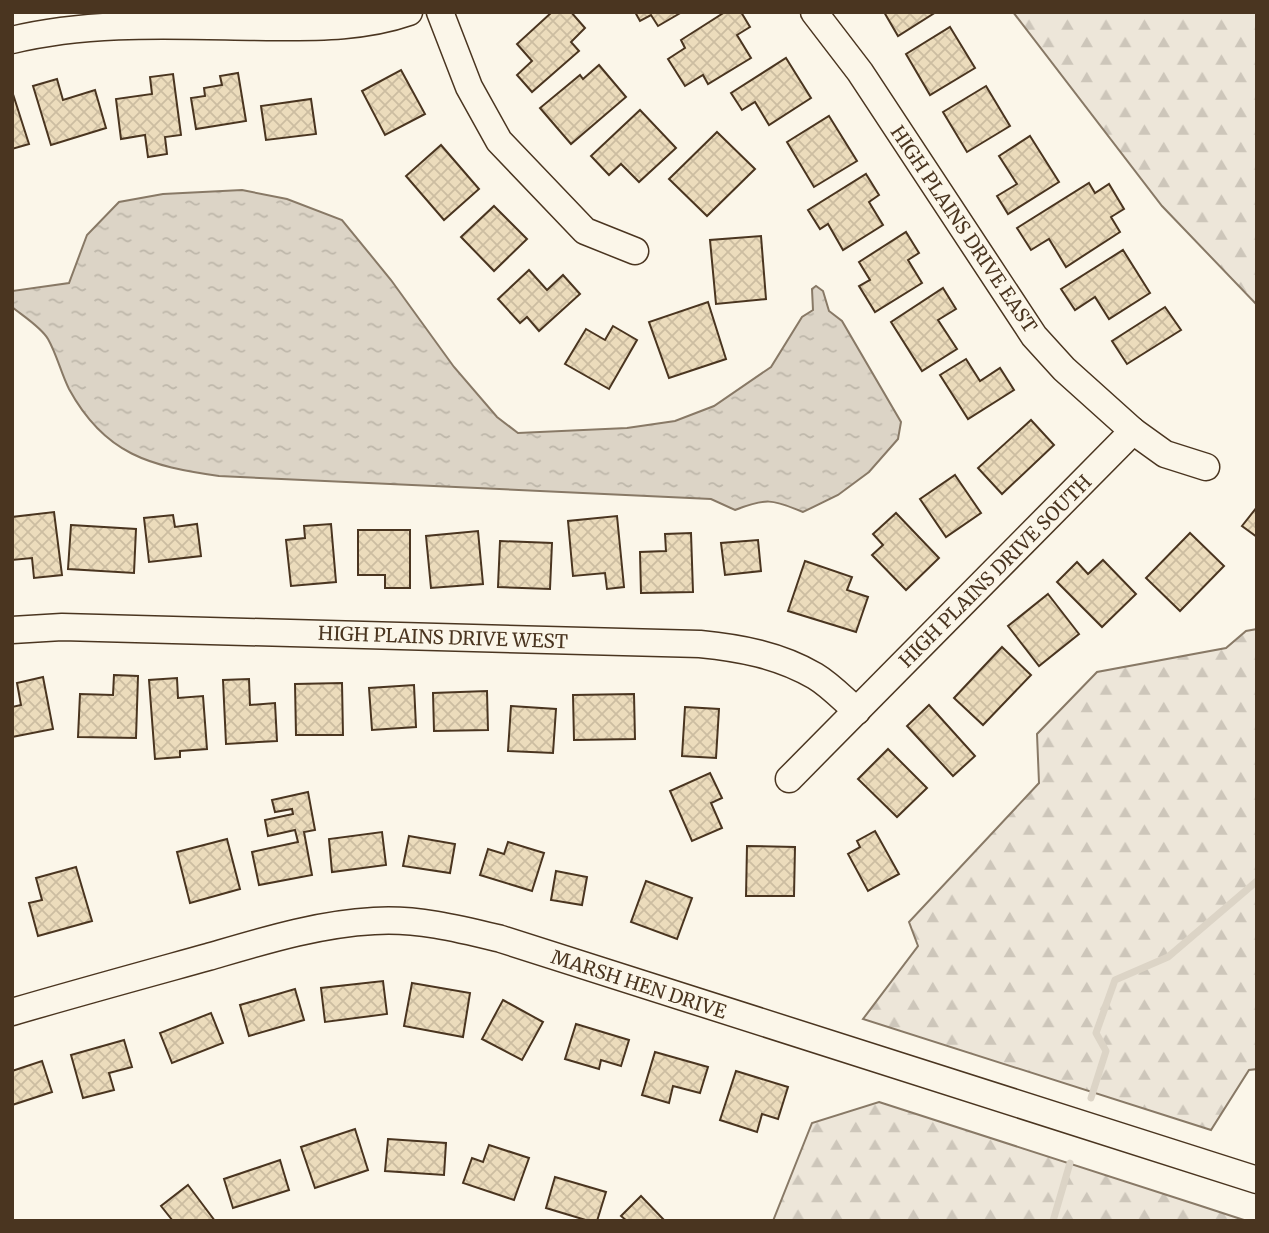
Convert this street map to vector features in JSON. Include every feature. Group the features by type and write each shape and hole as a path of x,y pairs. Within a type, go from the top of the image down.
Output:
{"street":[{"path":"12,40 86,28 338,27 410,12"},
{"path":"440,12 469,87 499,141 585,231 635,251"},
{"name":"HIGH PLAINS DRIVE EAST","path":"814,12 860,72 1034,336 1064,369 1133,431 1165,454 1206,467"},
{"name":"HIGH PLAINS DRIVE SOUTH","path":"789,779 1133,431"},
{"name":"HIGH PLAINS DRIVE WEST","path":"12,631 62,627 700,644 742,649 784,661 816,677 857,710"},
{"name":"MARSH HEN DRIVE","path":"12,1012 287,934 336,924 377,920 415,922 501,939 1257,1180"}],"green space":[{"path":"1013,12 1257,12 1257,305 1162,206"},
{"path":"1257,629 1257,1069 1249,1070 1211,1130 863,1019 918,946 909,922 1039,783 1037,734 1097,672 1226,648 1246,631"},
{"path":"879,1102 1247,1221 773,1221 812,1123"}],"water":[{"path":"242,190 287,199 342,220 391,280 454,367 497,417 518,433 627,428 675,421 714,406 771,367 802,317 813,310 812,289 816,286 823,291 829,311 842,321 901,422 898,439 869,472 838,495 803,512 769,502 754,503 735,510 711,499 219,476 172,467 132,454 98,429 83,411 69,389 48,339 12,307 12,291 69,283 87,235 119,202 163,194"}],"building":[{"path":"552,12 571,12 585,28 571,42 579,51 532,92 517,75 532,61 517,44"},
{"path":"635,12 682,12 658,26 651,15 640,21"},
{"path":"725,12 741,12 750,27 737,35 751,58 708,84 703,75 685,86 668,59 685,48 681,40"},
{"path":"884,12 936,12 898,36"},
{"path":"950,27 975,68 930,95 906,54"},
{"path":"786,58 811,98 769,125 755,102 742,110 731,93"},
{"path":"599,65 626,97 571,144 540,108 580,75 583,79"},
{"path":"401,70 425,114 385,135 362,91"},
{"path":"238,73 246,121 196,129 191,98 205,96 204,88 222,85 220,76"},
{"path":"173,74 181,135 165,137 167,154 148,157 145,135 121,139 116,99 152,94 150,77"},
{"path":"57,79 63,100 95,90 106,128 51,145 33,86"},
{"path":"986,86 1010,126 967,152 943,112"},
{"path":"12,91 29,144 12,149"},
{"path":"311,99 316,134 266,140 261,106"},
{"path":"640,110 676,148 639,182 621,164 609,175 591,156"},
{"path":"829,116 857,161 814,187 787,142"},
{"path":"717,132 755,169 707,216 669,179"},
{"path":"1030,136 1059,182 1008,214 997,196 1017,184 999,156"},
{"path":"441,145 479,189 444,220 406,176"},
{"path":"866,174 879,195 869,202 883,225 843,250 828,224 820,229 808,210"},
{"path":"1089,183 1095,193 1109,184 1124,209 1111,217 1120,232 1066,267 1049,239 1031,250 1017,228"},
{"path":"494,206 527,239 494,271 461,237"},
{"path":"906,232 919,253 908,260 922,283 875,312 859,286 870,280 859,262"},
{"path":"761,236 766,299 716,304 710,240"},
{"path":"1123,250 1150,293 1109,319 1095,297 1075,310 1061,289"},
{"path":"529,270 547,290 563,275 580,294 539,331 527,317 520,323 498,299"},
{"path":"943,288 956,309 938,320 957,349 922,371 891,322"},
{"path":"708,302 726,359 669,378 649,322"},
{"path":"1165,307 1181,330 1127,364 1112,341"},
{"path":"613,326 637,340 609,389 565,364 586,329 605,340"},
{"path":"966,359 980,381 1000,368 1014,390 968,419 940,375"},
{"path":"1031,420 1054,445 1002,494 978,468"},
{"path":"955,475 981,513 946,537 920,499"},
{"path":"1257,507 1257,537 1242,526"},
{"path":"54,512 62,575 34,578 32,558 12,560 12,517"},
{"path":"896,513 939,558 906,590 872,555 883,545 873,534"},
{"path":"173,515 175,527 197,524 201,556 149,562 144,518"},
{"path":"617,516 624,587 607,589 605,573 573,576 568,521"},
{"path":"331,524 336,582 291,586 286,540 305,538 304,526"},
{"path":"71,525 136,529 134,573 68,569"},
{"path":"358,530 410,530 410,588 385,588 385,575 358,575"},
{"path":"478,531 483,584 431,588 426,536"},
{"path":"691,533 693,592 641,593 640,552 666,551 665,534"},
{"path":"1190,533 1224,566 1180,611 1146,578"},
{"path":"758,540 761,571 725,575 721,543"},
{"path":"500,541 552,543 550,589 498,587"},
{"path":"1103,560 1136,594 1102,627 1057,582 1077,562 1088,574"},
{"path":"805,561 852,577 847,590 868,597 856,632 788,611"},
{"path":"1048,594 1079,634 1039,666 1008,626"},
{"path":"1002,647 1031,675 983,725 954,698"},
{"path":"114,675 138,676 136,738 78,737 80,694 113,695"},
{"path":"43,677 53,729 12,737 12,707 21,705 17,683"},
{"path":"177,678 178,698 203,696 207,749 180,751 180,757 155,759 149,680"},
{"path":"249,679 250,705 275,703 277,741 226,744 223,680"},
{"path":"342,683 343,735 296,735 295,684"},
{"path":"414,685 416,727 372,730 369,688"},
{"path":"487,691 488,730 434,731 433,693"},
{"path":"634,694 635,739 574,740 573,695"},
{"path":"929,705 975,756 953,776 907,726"},
{"path":"511,706 556,709 553,753 508,751"},
{"path":"685,707 719,709 716,758 682,756"},
{"path":"888,749 927,788 897,817 858,779"},
{"path":"710,773 722,798 711,803 722,828 692,841 670,791"},
{"path":"308,792 315,830 304,832 312,875 259,885 252,852 298,842 295,830 268,836 265,820 293,814 292,809 275,812 272,800"},
{"path":"875,831 899,874 868,891 848,854 860,847 857,841"},
{"path":"382,832 386,865 332,872 329,839"},
{"path":"409,836 455,844 450,873 403,866"},
{"path":"227,839 240,889 190,903 177,852"},
{"path":"508,842 544,853 532,891 480,875 488,849 504,854"},
{"path":"747,846 795,847 794,896 746,896"},
{"path":"76,867 92,921 38,936 29,903 42,900 36,878"},
{"path":"556,871 587,877 582,905 551,900"},
{"path":"646,881 692,898 677,939 631,922"},
{"path":"383,981 387,1014 325,1022 321,988"},
{"path":"412,983 470,993 463,1037 404,1026"},
{"path":"295,989 304,1020 249,1036 240,1005"},
{"path":"503,1000 543,1022 522,1060 482,1039"},
{"path":"211,1013 223,1043 172,1063 160,1033"},
{"path":"576,1024 629,1040 621,1066 601,1060 599,1069 565,1059"},
{"path":"124,1040 132,1067 109,1073 114,1090 83,1098 71,1055"},
{"path":"655,1052 708,1067 700,1093 673,1086 669,1103 642,1095"},
{"path":"42,1061 52,1092 12,1105 12,1071"},
{"path":"736,1071 788,1087 778,1119 762,1114 757,1132 720,1120"},
{"path":"355,1129 368,1170 315,1188 301,1147"},
{"path":"388,1139 446,1143 444,1175 385,1171"},
{"path":"489,1145 529,1158 514,1200 463,1183 472,1158 483,1162"},
{"path":"280,1160 289,1190 233,1208 224,1179"},
{"path":"555,1177 606,1192 597,1221 546,1208"},
{"path":"188,1185 215,1221 173,1221 161,1206"},
{"path":"641,1196 665,1221 627,1221 621,1216"}],"waterway":[{"path":"1091,1098 1106,1051 1096,1033 1115,980 1168,957 1257,881"},
{"path":"1053,1221 1070,1163"}]}
